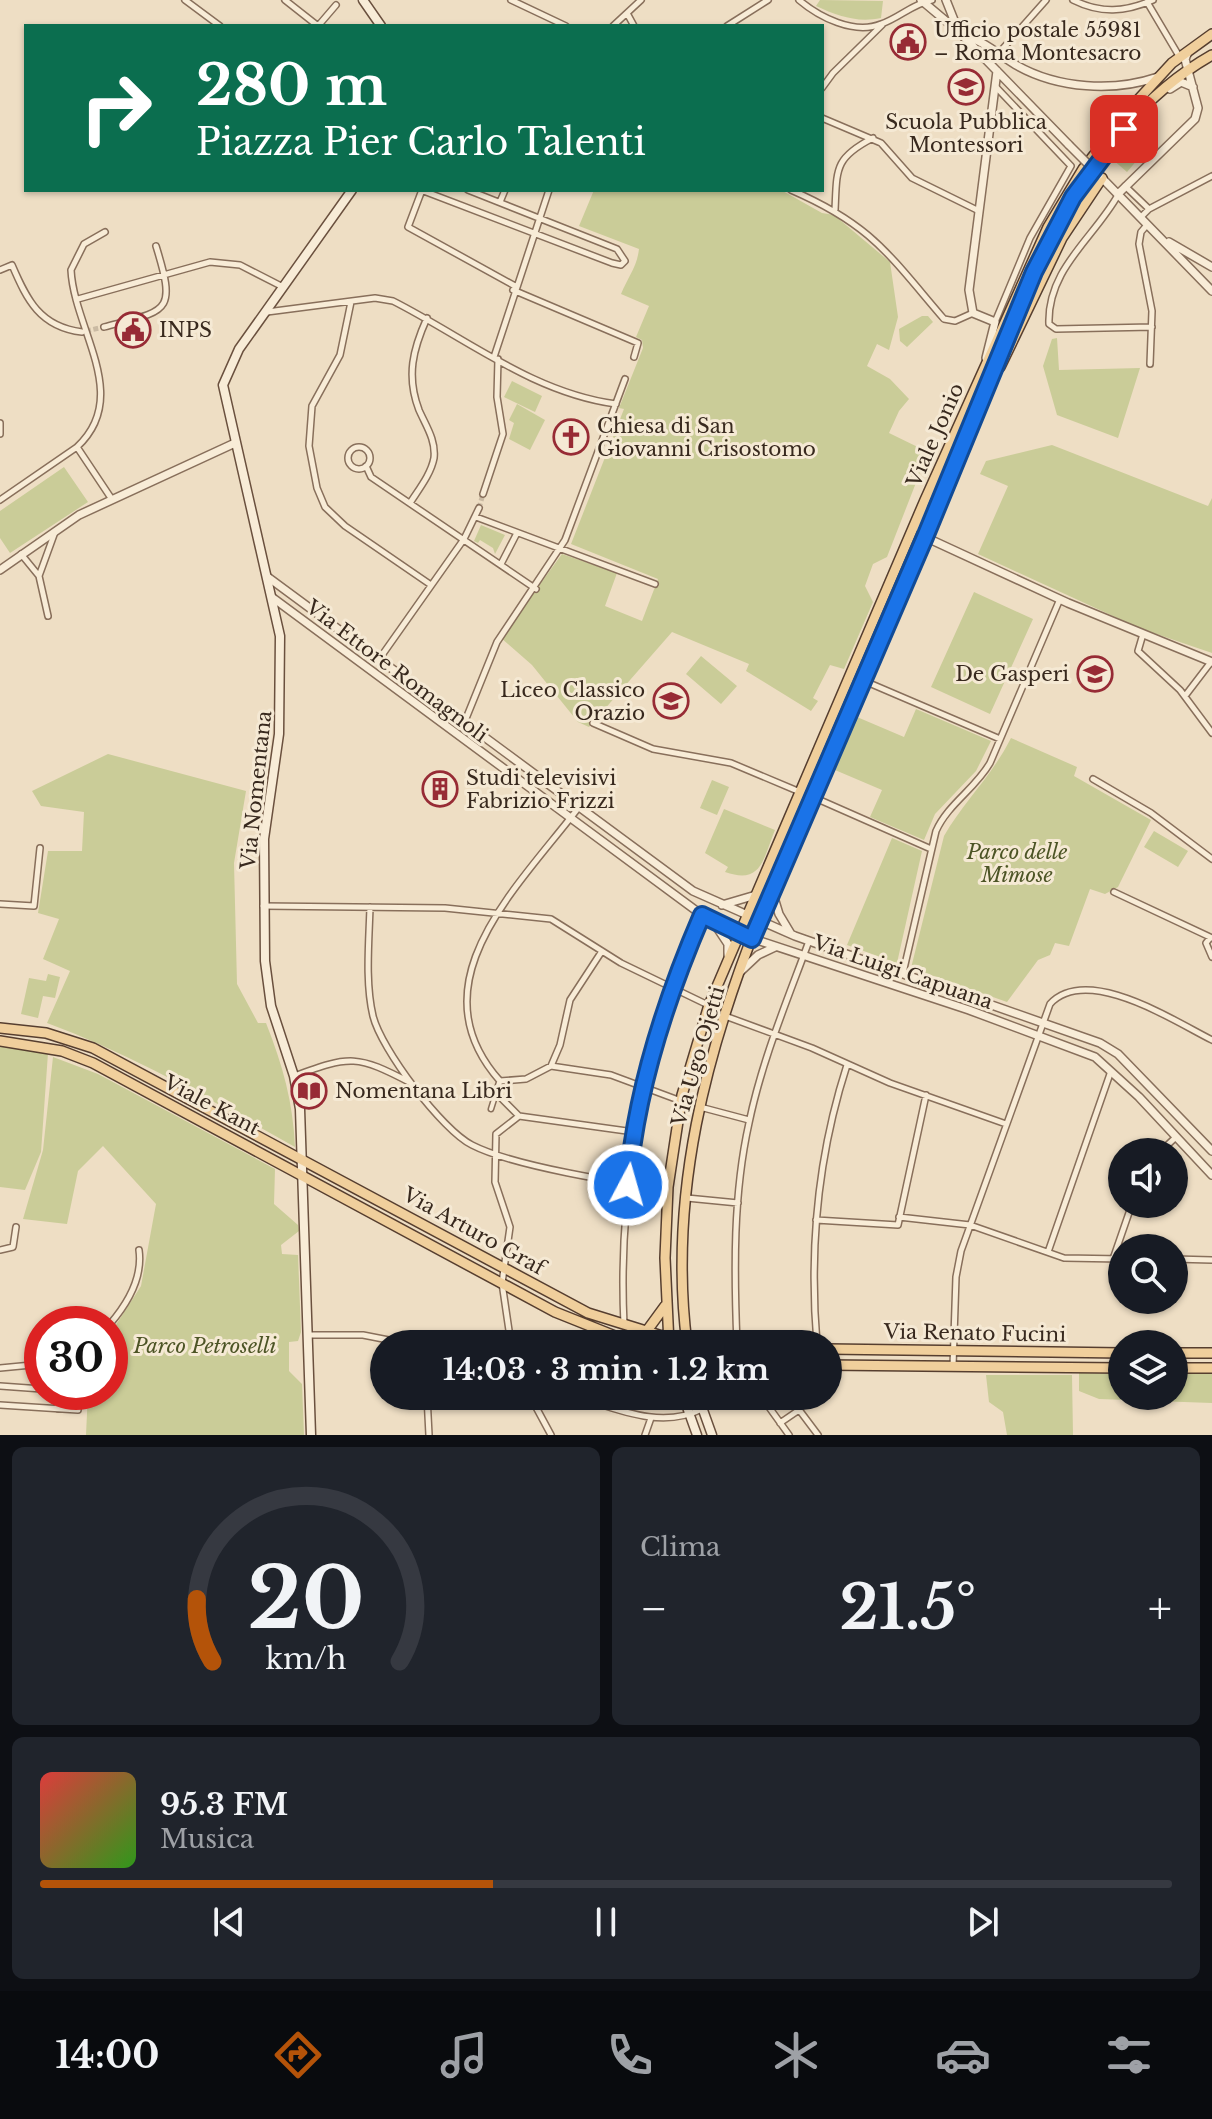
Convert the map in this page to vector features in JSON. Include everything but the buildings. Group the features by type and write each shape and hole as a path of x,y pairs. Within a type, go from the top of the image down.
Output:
{"main road":[{"path":"363,0 380,24"},
{"name":"Viale Jonio","path":"753,920 759,895 801,792 1038,245 1098,147 1179,56 1212,34"},
{"name":"Viale Jonio","path":"753,920 772,891 925,537 1029,284 1064,213 1099,160 1144,106 1188,69 1212,55"},
{"path":"980,401 1014,341 1062,238 1100,176"},
{"name":"Via Nomentana","path":"310,1435 302,1159 294,1076 269,1000 263,906 264,827 278,745 280,636 269,578 224,399 224,379 233,358 351,192"},
{"name":"Via Ugo Ojetti","path":"668,1330 665,1306 668,1187 681,1101 709,1005 741,934 753,920"},
{"name":"Via Ugo Ojetti","path":"687,1330 681,1252 685,1198 699,1106 725,1016 752,939 753,920"},
{"name":"Viale Kant","path":"0,1028 63,1037 120,1062 302,1159"},
{"name":"Viale Kant","path":"0,1041 78,1056 303,1175"},
{"name":"Via Arturo Graf","path":"302,1159 556,1296 638,1330"},
{"name":"Via Arturo Graf","path":"303,1175 578,1324 595,1330"},
{"path":"647,1330 665,1306"},
{"name":"Via Renato Fucini","path":"842,1349 1108,1353"},
{"path":"1188,1353 1212,1353"},
{"name":"Via Renato Fucini","path":"842,1365 1108,1368"},
{"path":"1188,1368 1212,1368"},
{"path":"687,1410 697,1435"},
{"path":"702,1410 712,1435"}],"street":[{"path":"185,0 217,24"},
{"path":"285,0 315,24"},
{"path":"511,0 562,24"},
{"path":"616,24 641,0"},
{"path":"730,24 768,0"},
{"path":"799,0 840,23 883,24"},
{"path":"922,0 960,33 1212,291"},
{"path":"824,85 883,24 922,0 932,0"},
{"path":"946,0 960,33 1024,69 1079,84 1127,85 1158,77"},
{"path":"999,53 1046,0"},
{"path":"1073,0 1108,11 1149,1 1179,56"},
{"path":"320,24 336,5"},
{"path":"628,15 633,24"},
{"path":"1152,327 1052,328 1049,313 1064,268 1118,194 1193,122 1198,108 1185,57 1195,45"},
{"path":"973,313 969,294 977,210 997,71"},
{"path":"1144,106 1179,83 1193,87"},
{"path":"985,370 995,322 1030,238 1071,166 994,85"},
{"path":"824,119 873,138 892,151 912,178 977,210"},
{"path":"835,210 839,165 851,151 873,138"},
{"path":"1141,217 1149,209 1212,176"},
{"path":"1125,186 1149,209"},
{"path":"420,192 408,227 514,288 638,343 634,357"},
{"path":"426,192 612,263 622,264 625,261 617,249 473,192"},
{"path":"500,202 504,192"},
{"path":"483,494 503,434 497,397 496,358 514,288 548,192"},
{"path":"795,192 835,210 865,231 897,261 944,319 955,321 973,313 995,322"},
{"path":"1148,225 1141,232 1139,244 1152,307 1150,364"},
{"path":"0,500 77,447 98,418 102,390 72,280 73,262 84,244 105,232"},
{"path":"1161,237 1210,266"},
{"path":"104,327 159,310 168,297 156,246"},
{"path":"78,299 205,263 226,262 245,267 283,287"},
{"path":"0,270 12,265 31,307 51,324 82,332"},
{"path":"1197,277 1200,267 1210,266"},
{"path":"265,312 387,299 561,391 616,404"},
{"path":"351,302 340,355 312,406 309,446 317,488 325,507 345,526 431,585"},
{"path":"410,503 427,475 434,455 433,440 412,380 414,351 427,318"},
{"path":"465,721 494,648 560,550 625,379"},
{"path":"0,423 0,434"},
{"path":"0,570 56,529 111,498 235,443"},
{"path":"77,447 111,498"},
{"path":"359,447 368,451 370,461 366,466 355,468 350,463 352,450 359,447"},
{"path":"366,466 371,477 536,589"},
{"path":"925,500 920,529 925,537 1060,599 1211,662 1185,696"},
{"path":"380,658 464,539 479,508"},
{"path":"476,517 655,584"},
{"path":"39,576 56,529"},
{"path":"501,564 517,533"},
{"path":"903,552 911,557 910,571"},
{"path":"21,554 39,576 48,616"},
{"name":"Via Ettore Romagnoli","path":"269,578 624,841 710,900 793,936"},
{"name":"Via Ettore Romagnoli","path":"281,605 291,593"},
{"name":"Via Ettore Romagnoli","path":"273,598 702,915 752,939 786,950"},
{"path":"903,973 931,849 942,818 983,774 1060,599"},
{"path":"1143,634 1138,651 1185,696 1212,733"},
{"path":"862,680 1000,739"},
{"path":"435,718 444,706"},
{"path":"593,723 653,749 731,763 801,792"},
{"name":"Via Ettore Romagnoli","path":"493,763 498,745"},
{"path":"522,784 532,771"},
{"path":"1093,779 1151,813 1212,859"},
{"path":"812,796 931,849"},
{"path":"500,1081 476,1050 467,1024 464,1002 478,949 500,911 579,807"},
{"path":"615,853 624,841"},
{"path":"0,904 34,906 40,848"},
{"path":"772,891 779,914 793,936"},
{"path":"1114,892 1212,937 1206,943 1212,957"},
{"path":"721,905 759,895"},
{"path":"627,1327 628,1185 634,1132 671,990 710,900"},
{"path":"263,906 500,911 555,920 671,990 709,1005"},
{"path":"370,907 369,990 374,1019 384,1043 412,1083 457,1135 476,1147 496,1154 628,1185 668,1187"},
{"path":"713,922 729,946 727,965"},
{"name":"Via Luigi Capuana","path":"1212,1151 1107,1047 1042,1021 793,936 786,950 1095,1057 1135,1093 1212,1175"},
{"path":"737,1330 738,1203 749,1120 775,1033 809,941"},
{"path":"741,971 758,955 777,947"},
{"path":"551,1066 560,1045 570,1000 602,951"},
{"path":"733,951 746,957"},
{"path":"953,1366 956,1271 1050,1004 1060,995 1077,990 1096,991 1122,997 1212,1040"},
{"path":"725,1016 1006,1124"},
{"name":"Viale Kant","path":"63,1037 96,1054 93,1059 78,1056"},
{"path":"104,1068 100,1063 103,1058 120,1062"},
{"path":"294,1076 350,1058 377,1065 412,1083"},
{"path":"817,1330 816,1220 828,1134 847,1065"},
{"path":"500,1081 526,1079 551,1066 611,1075 681,1101"},
{"path":"1048,1252 1112,1070"},
{"path":"491,1109 500,1081"},
{"path":"1135,1093 1145,1082"},
{"path":"496,1093 519,1116 634,1132"},
{"path":"898,1221 926,1095"},
{"path":"699,1106 749,1120"},
{"path":"509,1330 502,1283 510,1227 495,1182 494,1132 519,1116"},
{"path":"343,1196 351,1184"},
{"path":"685,1198 738,1203"},
{"path":"816,1220 970,1225 1069,1259 1108,1259"},
{"path":"0,1250 13,1247 16,1227"},
{"path":"121,1306 136,1283 140,1268 139,1250"},
{"path":"1188,1259 1212,1260"},
{"path":"309,1335 370,1336"},
{"path":"0,1368 24,1366"},
{"path":"0,1386 24,1388"},
{"path":"0,1405 24,1407"},
{"path":"428,1410 429,1435"},
{"path":"538,1410 551,1435"},
{"path":"623,1410 651,1418 689,1415 700,1410"},
{"path":"771,1410 789,1435"},
{"path":"780,1423 799,1410 818,1435"},
{"path":"645,1435 651,1418"}],"green space":[{"path":"820,0 883,1 881,18 864,20 840,16 816,6"},
{"path":"1135,133 1150,145 1127,172 1112,159"},
{"path":"593,192 785,192 822,213 834,215 890,262 898,317 889,350 877,344 867,366 890,379 909,399 899,411 889,433 928,452 887,557 873,564 865,586 873,602 844,669 830,665 813,698 818,701 811,711 746,671 749,664 672,632 589,727 578,722 532,665 501,638 562,554 617,573 605,606 642,621 658,579 571,544 624,409 619,408 643,348 642,340 636,337 649,306 621,294 639,249 579,226"},
{"path":"922,316 928,316 933,322 907,347 900,341 899,329"},
{"path":"1057,338 1059,370 1140,368 1118,438 1057,415 1043,366 1052,339"},
{"path":"512,381 542,396 535,412 504,397"},
{"path":"517,404 545,420 530,450 509,439 514,423 509,420"},
{"path":"1052,445 1208,506 1212,498 1212,653 1139,628 978,554 1008,486 980,474 986,461"},
{"path":"64,467 88,502 10,553 0,538 0,511"},
{"path":"481,525 505,535 495,554 493,548 480,540 478,543 474,541"},
{"path":"974,592 1033,619 990,714 931,687"},
{"path":"701,656 737,686 721,704 686,674"},
{"path":"916,709 991,741 976,771 935,814 924,840 870,817 882,790 835,770 857,717 904,737"},
{"name":"Parco delle Mimose","path":"1011,738 1077,767 1074,776 1151,820 1118,887 1105,894 1090,889 1069,946 1055,943 1050,955 1038,960 1007,1002 911,968 944,836"},
{"path":"108,754 246,791 234,863 237,984 258,1023 266,1023 272,1039 289,1099 295,1147 142,1064 47,1023 70,971 43,959 59,919 38,913 48,851 82,851 84,812 41,806 32,791"},
{"path":"712,780 729,787 717,815 700,808"},
{"path":"724,809 775,830 764,859 754,872 747,875 725,872 728,867 705,853"},
{"path":"1154,831 1188,851 1178,867 1144,847"},
{"path":"892,838 922,851 897,963 847,945"},
{"path":"48,974 60,977 55,998 43,996 38,1018 21,1014 29,978 46,981"},
{"path":"0,1045 48,1053 41,1152 25,1190 0,1187"},
{"name":"Parco Petroselli","path":"53,1057 98,1074 275,1169 274,1204 298,1225 299,1231 281,1245 282,1254 298,1255 301,1332 298,1341 289,1342 289,1371 302,1384 304,1435 86,1435 87,1410 128,1410 128,1306 141,1286 156,1204 103,1146 78,1171 67,1224 23,1219 43,1150"},
{"path":"1079,1373 1108,1374 1108,1399 1079,1391"},
{"path":"1188,1374 1212,1374 1212,1403 1188,1402"},
{"path":"986,1375 1072,1375 1073,1435 1007,1435 1003,1412 989,1402"}],"tunnel":[{"path":"86,331 104,327"},
{"path":"479,508 483,494"}],"place":[{"name":"Ufficio postale 55981 – Roma Montesacro","path":"908,42"},
{"name":"Scuola Pubblica Montessori","path":"966,87"},
{"name":"INPS","path":"133,330"},
{"name":"Chiesa di San Giovanni Crisostomo","path":"571,437"},
{"name":"De Gasperi","path":"1095,674"},
{"name":"Liceo Classico Orazio","path":"671,701"},
{"name":"Studi televisivi Fabrizio Frizzi","path":"440,789"},
{"name":"Nomentana Libri","path":"309,1091"}],"route":[{"path":"628,1185 634,1132 656,1039 671,990 702,915 752,939 925,537 1034,272 1073,197 1124,129"}]}
